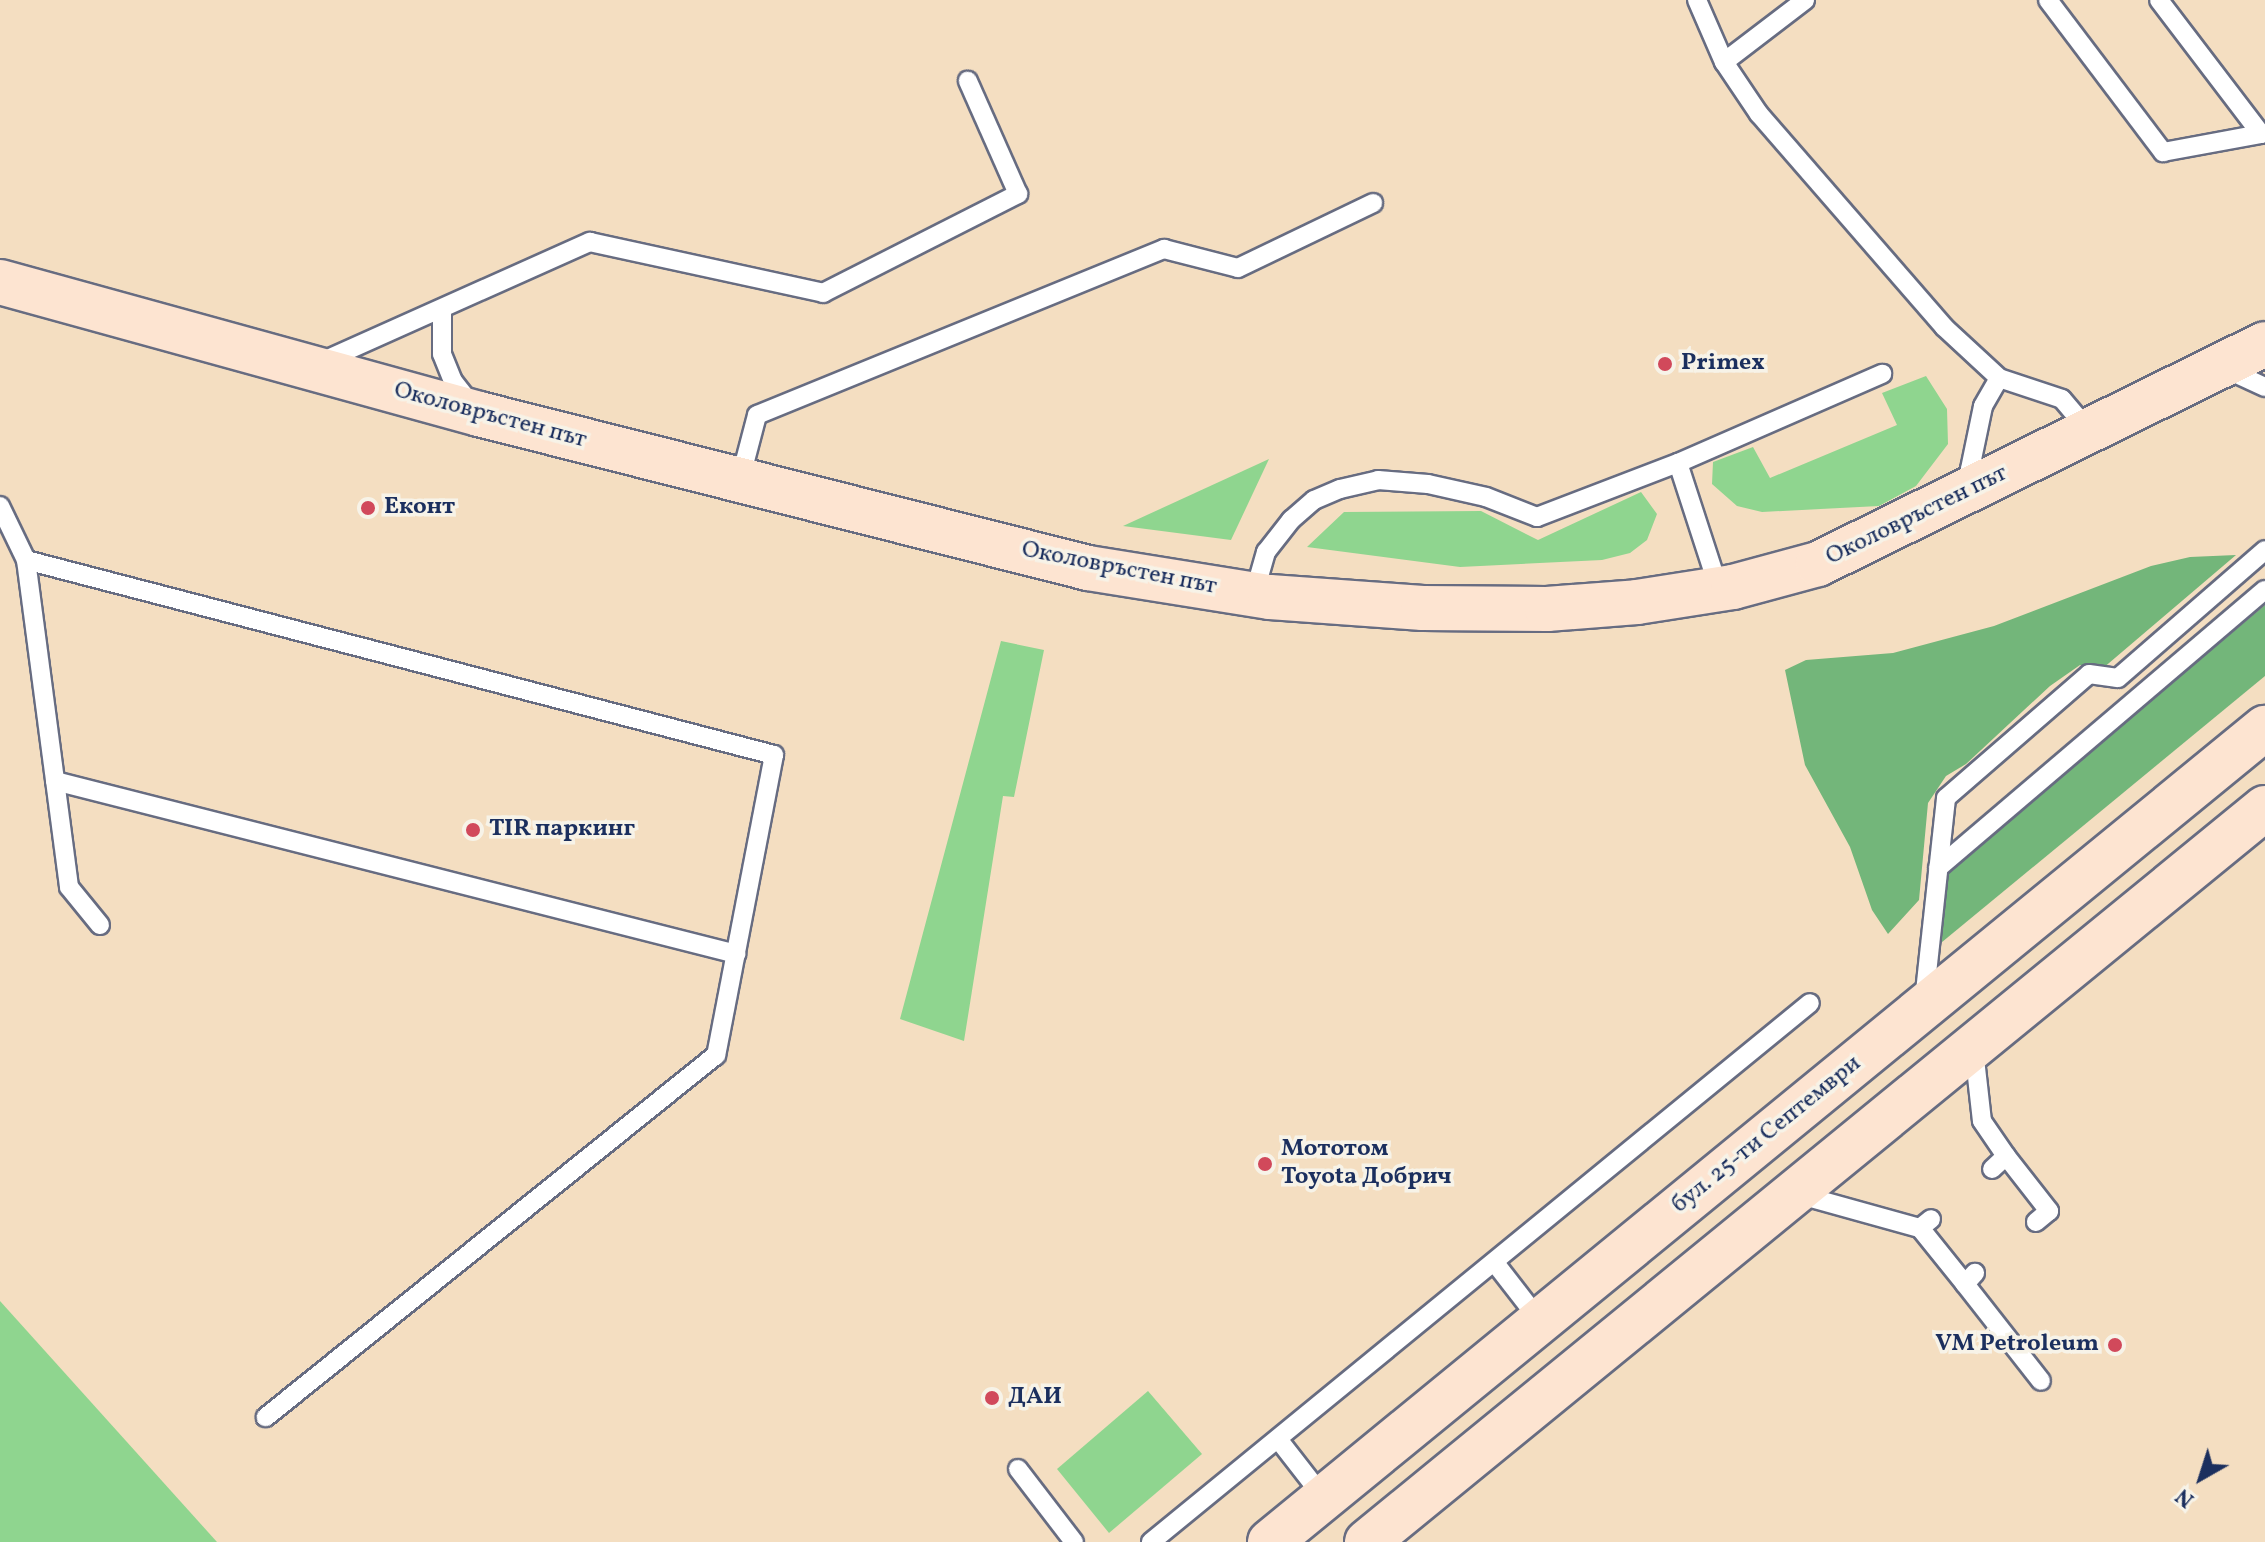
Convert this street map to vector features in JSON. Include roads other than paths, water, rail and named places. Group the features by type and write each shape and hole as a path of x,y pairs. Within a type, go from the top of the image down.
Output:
{"main road":[{"name":"Околовръстен път","path":"0,282 479,414 1088,568 1254,594 1423,608 1547,609 1719,589 1818,564 2089,431 2244,366 2265,344"},
{"name":"бул. 25-ти Септември","path":"1270,1542 2265,728"},
{"path":"1367,1542 2265,808"}],"lane":[{"path":"1697,0 1724,62 1759,114 1934,315 1999,378 2062,399 2089,431"},
{"path":"1724,62 1805,0"},
{"path":"2048,0 2163,152 2261,134 2159,0"},
{"path":"309,367 590,242 823,293 1018,194 968,81"},
{"path":"740,480 757,415 1164,249 1238,268 1373,203"},
{"path":"442,310 442,354 453,381 479,414"},
{"path":"2244,366 2265,387"},
{"path":"1254,594 1266,552 1291,520 1314,500 1340,489 1378,480 1428,484 1486,497 1537,517 1678,463 1882,374"},
{"path":"1977,487 1970,469 1975,443 1983,406 1999,378"},
{"path":"1678,463 1719,589"},
{"path":"0,506 26,560 69,887 100,925"},
{"path":"1923,1008 1946,798 2089,674 2118,678 2265,550"},
{"path":"26,560 774,755 716,1055 266,1417"},
{"path":"1938,868 2265,590"},
{"path":"55,781 736,954"},
{"path":"1151,1542 1810,1003"},
{"path":"1973,1047 1982,1121 1999,1163 2049,1211 2036,1222"},
{"path":"1794,1193 1925,1224 1970,1279 2041,1381"},
{"path":"1495,1263 1540,1321"},
{"path":"1278,1439 1324,1498"},
{"path":"1018,1469 1074,1542"}],"place":[{"name":"Primex","path":"1665,364"},
{"name":"Еконт","path":"368,508"},
{"name":"TIR паркинг","path":"473,830"},
{"name":"Мототом Toyota Добрич","path":"1265,1164"},
{"name":"VM Petroleum","path":"2115,1345"},
{"name":"ДАИ","path":"992,1398"}]}
